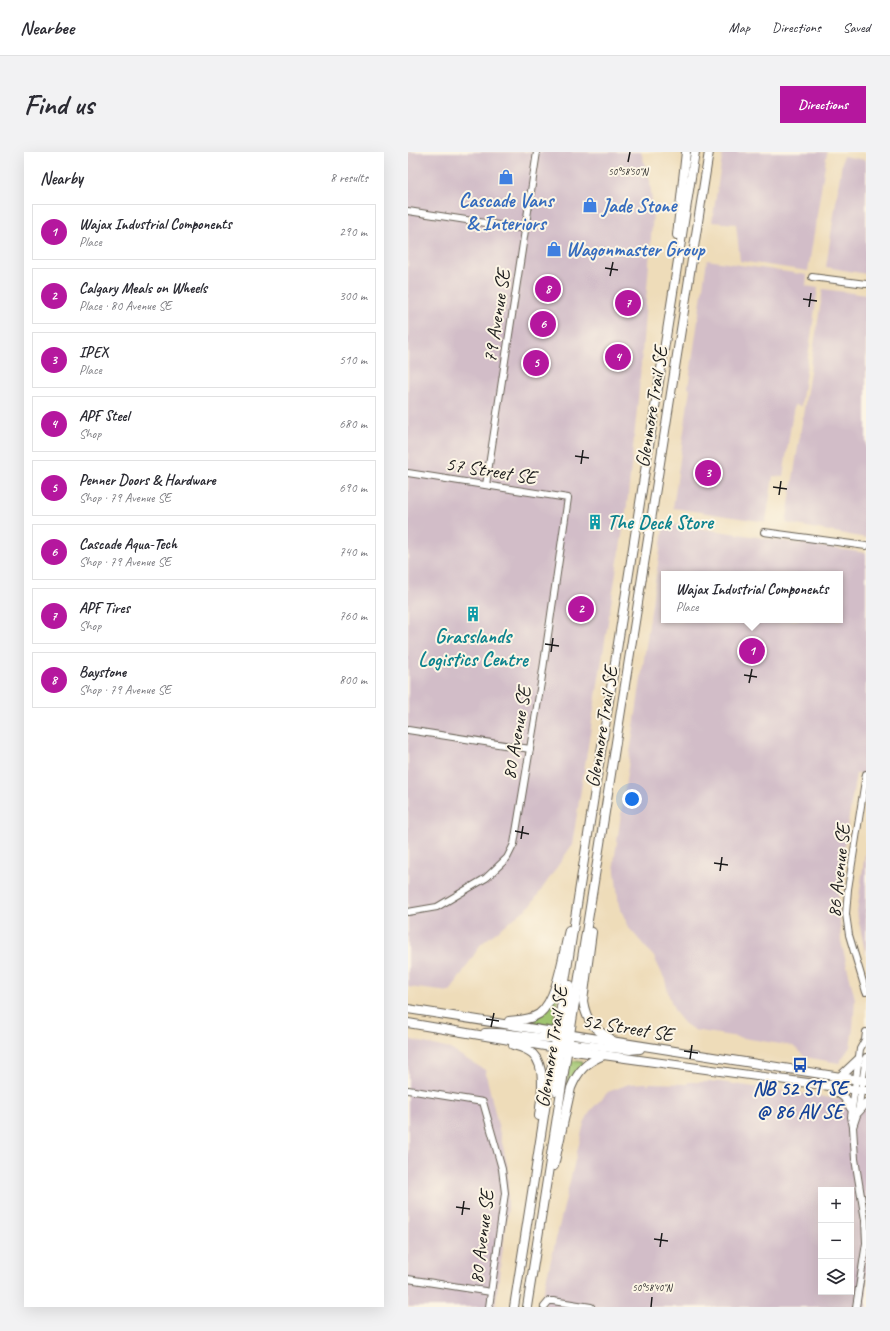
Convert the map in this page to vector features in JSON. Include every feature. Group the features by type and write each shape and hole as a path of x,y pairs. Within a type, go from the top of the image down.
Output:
{"main road":[{"path":"671,307 671,286 686,152"},
{"name":"Glenmore Trail SE","path":"563,1041 570,955 578,898 695,152"},
{"name":"Glenmore Trail SE","path":"514,1307 532,1195 596,869 709,152"},
{"path":"596,869 598,882 583,1001 587,1019 592,1026 616,1042"},
{"path":"495,1022 531,1018 544,1009 552,998 578,898"},
{"name":"52 Street SE","path":"408,1009 495,1022 563,1041 604,1055 828,1084 860,1090"},
{"name":"52 Street SE","path":"408,1023 488,1037 616,1042 862,1080"},
{"path":"474,1034 495,1032 630,1050 651,1048"},
{"path":"488,1037 525,1049 533,1054 538,1062 542,1080 532,1195"},
{"path":"527,1307 546,1184 548,1149 563,1041"},
{"path":"541,1220 571,1088 580,1070 593,1059 604,1055"},
{"path":"840,1077 864,1061"},
{"path":"828,1084 845,1098 855,1110 866,1103"}],"street":[{"name":"79 Avenue SE","path":"486,485 537,152"},
{"path":"408,211 525,229"},
{"path":"812,277 866,284"},
{"name":"57 Street SE","path":"408,473 568,498"},
{"name":"80 Avenue SE","path":"408,912 436,907 494,872 507,858 514,844 568,498"},
{"path":"764,532 866,546"},
{"path":"408,730 530,749"},
{"name":"86 Avenue SE","path":"866,774 848,889 846,914 849,934 866,992"},
{"path":"856,1307 866,1243 866,1220 855,1159 853,1127 864,1061 860,1049 866,1042 866,1032"},
{"name":"80 Avenue SE","path":"408,1090 483,1102 502,1169 505,1193 489,1307"},
{"path":"408,1279 491,1292"},
{"path":"545,1305 553,1301 591,1307"}],"shaded area":[{"path":"408,152 641,152 650,181 653,213 639,390 627,505 572,845 531,905 481,944 450,992 408,987"},
{"path":"723,152 827,152 808,271 740,261 736,224 712,222"},
{"path":"843,156 866,160 866,274 826,267"},
{"path":"707,260 807,275 806,286 818,288 801,406 794,405 783,477 773,476 766,522 673,508 690,389 688,388"},
{"path":"823,289 866,295 866,538 786,523"},
{"path":"664,523 866,553 866,774 856,774 838,884 841,941 855,999 850,1047 839,1063 805,1057 793,1046 694,1030 684,1023 675,1012 665,980 654,957 630,929 619,906 614,862"},
{"path":"866,846 866,956 857,913"},
{"path":"408,1039 450,1049 485,1070 508,1168 508,1208 495,1307 408,1307"},
{"path":"688,1082 720,1082 866,1103 866,1307 545,1307 543,1293 584,1123 591,1110 608,1092 629,1084 647,1083 647,1085 649,1085 649,1083 687,1084"}],"green space":[{"path":"559,989 553,1024 550,1024 549,1027 529,1024"},
{"path":"570,1060 582,1062 583,1064 566,1099 564,1099"}],"place":[{"name":"Cascade Vans & Interiors","path":"506,177"},
{"name":"Jade Stone","path":"590,205"},
{"name":"Wagonmaster Group","path":"554,249"},
{"name":"Baystone","path":"548,289"},
{"name":"APF Tires","path":"628,303"},
{"name":"Cascade Aqua-Tech","path":"543,324"},
{"name":"APF Steel","path":"618,357"},
{"name":"Penner Doors & Hardware","path":"536,363"},
{"name":"IPEX","path":"708,473"},
{"name":"The Deck Store","path":"595,522"},
{"name":"Calgary Meals on Wheels","path":"581,609"},
{"name":"Grasslands Logistics Centre","path":"473,614"},
{"name":"Wajax Industrial Components","path":"752,651"},
{"name":"NB 52 ST SE @ 86 AV SE","path":"800,1065"}]}
